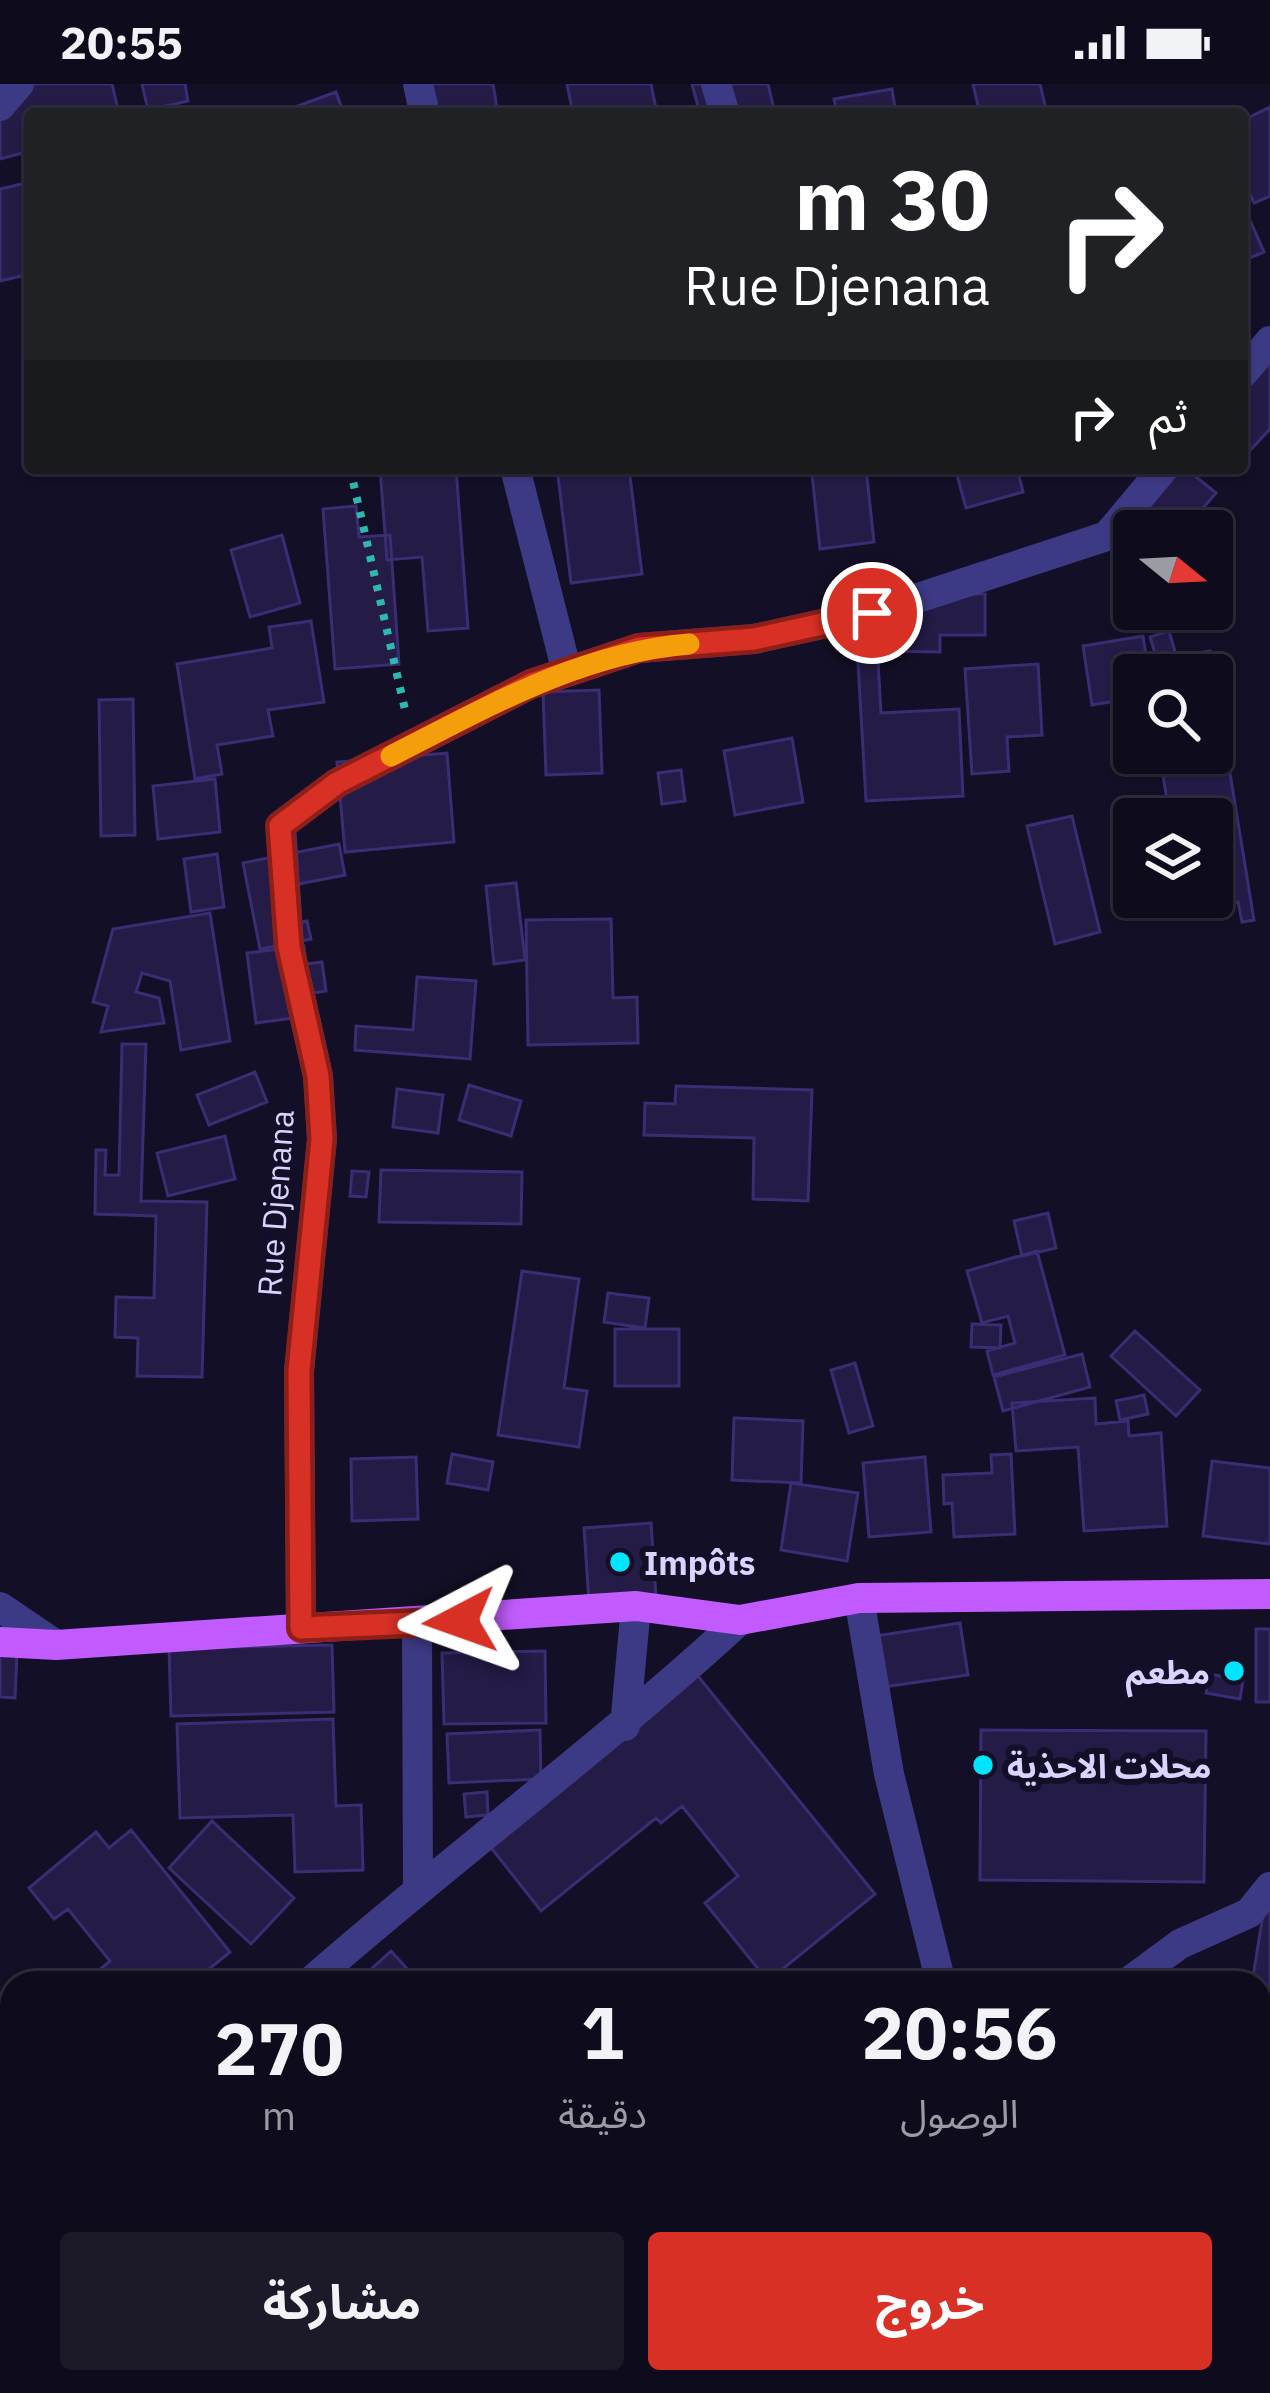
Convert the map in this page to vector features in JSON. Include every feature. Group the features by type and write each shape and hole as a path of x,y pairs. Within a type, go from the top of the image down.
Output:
{"main road":[{"path":"0,1642 56,1646 636,1606 740,1620 860,1598 1270,1594"}],"street":[{"path":"0,106 20,84"},
{"path":"1248,367 1270,340"},
{"path":"517,474 567,672"},
{"name":"Rue Djenana","path":"301,1628 299,1371 322,1139 318,1076 289,947 280,826 337,783 531,684 639,648 754,639 872,613 1047,560 1107,536 1159,474"},
{"path":"860,1598 889,1774 938,1971"},
{"path":"0,1606 56,1646"},
{"path":"625,1726 636,1606"},
{"path":"323,1971 418,1888 625,1726 740,1620"},
{"path":"417,1624 418,1888"},
{"path":"1143,1971 1180,1944 1250,1913 1270,1887"}],"path":[{"path":"351,474 412,745"}],"building":[{"path":"0,84 112,84 118,108 24,108 24,153 0,159"},
{"path":"142,84 185,84 188,101 148,108"},
{"path":"405,84 493,84 497,108 409,108"},
{"path":"567,84 651,84 656,108 572,108"},
{"path":"692,84 768,84 774,108 698,108"},
{"path":"973,84 1040,84 1046,108 979,108"},
{"path":"892,89 895,108 836,108 834,99"},
{"path":"336,92 342,108 292,108"},
{"path":"1270,107 1270,196 1254,203 1248,190 1248,118"},
{"path":"24,183 24,275 0,281 0,189"},
{"path":"1248,216 1264,252 1248,259"},
{"path":"1270,363 1270,429 1248,453 1248,387"},
{"path":"380,474 456,474 468,628 428,631 422,557 387,560"},
{"path":"558,474 630,474 642,574 571,583"},
{"path":"812,474 867,474 874,542 820,549"},
{"path":"957,474 1018,474 1023,492 966,508"},
{"path":"1159,474 1192,474 1216,493 1201,510 1128,510"},
{"path":"356,506 359,537 390,535 399,664 335,669 323,509"},
{"path":"282,535 300,603 250,617 231,550"},
{"path":"877,594 985,594 985,635 940,635 940,652 877,651"},
{"path":"311,621 324,702 268,710 273,736 217,745 222,774 195,779 177,664 272,648 269,627"},
{"path":"1169,631 1176,654 1155,654 1150,637"},
{"path":"1143,636 1146,654 1113,654 1113,702 1092,705 1083,646"},
{"path":"877,644 881,713 959,709 963,796 866,801 857,645"},
{"path":"1038,664 1042,735 1007,737 1009,771 972,774 965,669"},
{"path":"599,690 602,773 546,775 543,692"},
{"path":"133,699 135,835 101,836 99,700"},
{"path":"792,738 803,802 735,815 724,751"},
{"path":"447,753 454,842 345,852 337,762"},
{"path":"681,770 685,801 662,804 658,773"},
{"path":"1163,774 1230,774 1254,920 1242,922 1238,902 1233,903 1233,798 1167,798"},
{"path":"215,779 220,832 158,839 153,786"},
{"path":"1072,816 1100,932 1055,944 1027,826"},
{"path":"339,844 345,875 278,888 285,925 307,921 311,939 260,949 243,863"},
{"path":"217,854 224,907 191,912 184,859"},
{"path":"516,883 525,960 494,964 486,886"},
{"path":"210,913 230,1041 181,1050 170,981 142,973 136,992 159,998 164,1023 101,1032 108,1006 93,1002 113,929"},
{"path":"611,919 613,998 637,997 638,1043 528,1045 526,920"},
{"path":"304,946 306,964 322,962 326,991 306,994 309,1016 256,1023 247,953"},
{"path":"417,977 476,981 470,1059 355,1050 356,1026 413,1030"},
{"path":"122,1044 146,1044 141,1201 207,1202 202,1377 137,1376 138,1338 115,1337 116,1297 154,1298 156,1216 95,1214 96,1150 106,1150 105,1175 119,1175"},
{"path":"255,1072 267,1102 209,1125 197,1095"},
{"path":"469,1085 521,1101 511,1136 459,1120"},
{"path":"676,1086 812,1090 808,1201 753,1199 754,1138 644,1135 645,1103 675,1104"},
{"path":"397,1089 443,1095 438,1133 393,1127"},
{"path":"225,1136 235,1179 168,1196 157,1153"},
{"path":"381,1170 522,1172 521,1224 379,1222"},
{"path":"352,1171 369,1172 366,1197 350,1196"},
{"path":"1048,1213 1056,1248 1022,1256 1014,1221"},
{"path":"1037,1251 1065,1355 993,1375 987,1351 1015,1343 1008,1316 982,1323 967,1271"},
{"path":"522,1271 579,1279 564,1388 587,1391 579,1447 498,1435"},
{"path":"608,1293 649,1298 645,1328 604,1322"},
{"path":"972,1324 1001,1325 1000,1348 971,1347"},
{"path":"615,1329 679,1329 679,1386 615,1386"},
{"path":"1135,1331 1200,1390 1176,1416 1111,1356"},
{"path":"1082,1354 1090,1387 1003,1411 994,1377"},
{"path":"855,1363 873,1426 849,1433 831,1370"},
{"path":"1144,1395 1148,1414 1120,1420 1116,1401"},
{"path":"1095,1398 1096,1424 1128,1421 1129,1436 1161,1433 1167,1526 1084,1531 1078,1447 1016,1451 1012,1403"},
{"path":"734,1418 803,1421 801,1483 732,1480"},
{"path":"452,1454 493,1462 488,1490 447,1483"},
{"path":"1011,1454 1015,1534 954,1537 952,1503 944,1504 943,1475 992,1473 991,1455"},
{"path":"416,1457 418,1519 352,1521 351,1459"},
{"path":"925,1457 931,1532 869,1537 863,1463"},
{"path":"1212,1461 1270,1468 1270,1544 1203,1536"},
{"path":"791,1483 858,1493 847,1561 781,1550"},
{"name":"Impôts","path":"651,1523 656,1597 589,1602 584,1528"},
{"path":"960,1623 968,1675 883,1687 876,1636"},
{"path":"1256,1629 1270,1629 1270,1702 1256,1702"},
{"path":"332,1645 334,1712 171,1716 169,1648"},
{"path":"545,1651 546,1723 444,1724 442,1653"},
{"path":"0,1652 17,1653 15,1698 0,1697"},
{"path":"693,1670 875,1894 780,1971 760,1971 705,1903 738,1876 682,1806 661,1823 656,1818 541,1911 485,1840"},
{"path":"1209,1674 1243,1680 1240,1699 1206,1693"},
{"path":"333,1719 336,1806 361,1805 363,1870 295,1872 293,1815 180,1818 177,1724"},
{"path":"540,1730 541,1779 449,1783 447,1734"},
{"path":"981,1730 1206,1731 1204,1882 980,1880"},
{"path":"487,1792 488,1815 466,1817 464,1794"},
{"path":"212,1821 294,1898 251,1944 169,1868"},
{"path":"131,1830 230,1952 207,1971 98,1971 110,1961 68,1909 54,1919 29,1888 96,1832 109,1848"},
{"path":"1268,1884 1270,1884 1270,1971 1254,1971"},
{"path":"391,1951 409,1971 369,1971"}],"slow traffic":[{"path":"391,756 531,684 639,648 689,644"}],"place":[{"name":"Impôts","path":"620,1562"},
{"name":"مطعم","path":"1234,1671"},
{"name":"محلات الاحذية","path":"983,1765"}],"route":[{"path":"460,1621 301,1628 299,1371 305,1272 322,1139 318,1076 289,947 287,866 280,826 337,783 531,684 639,648 754,639 872,613"}]}
